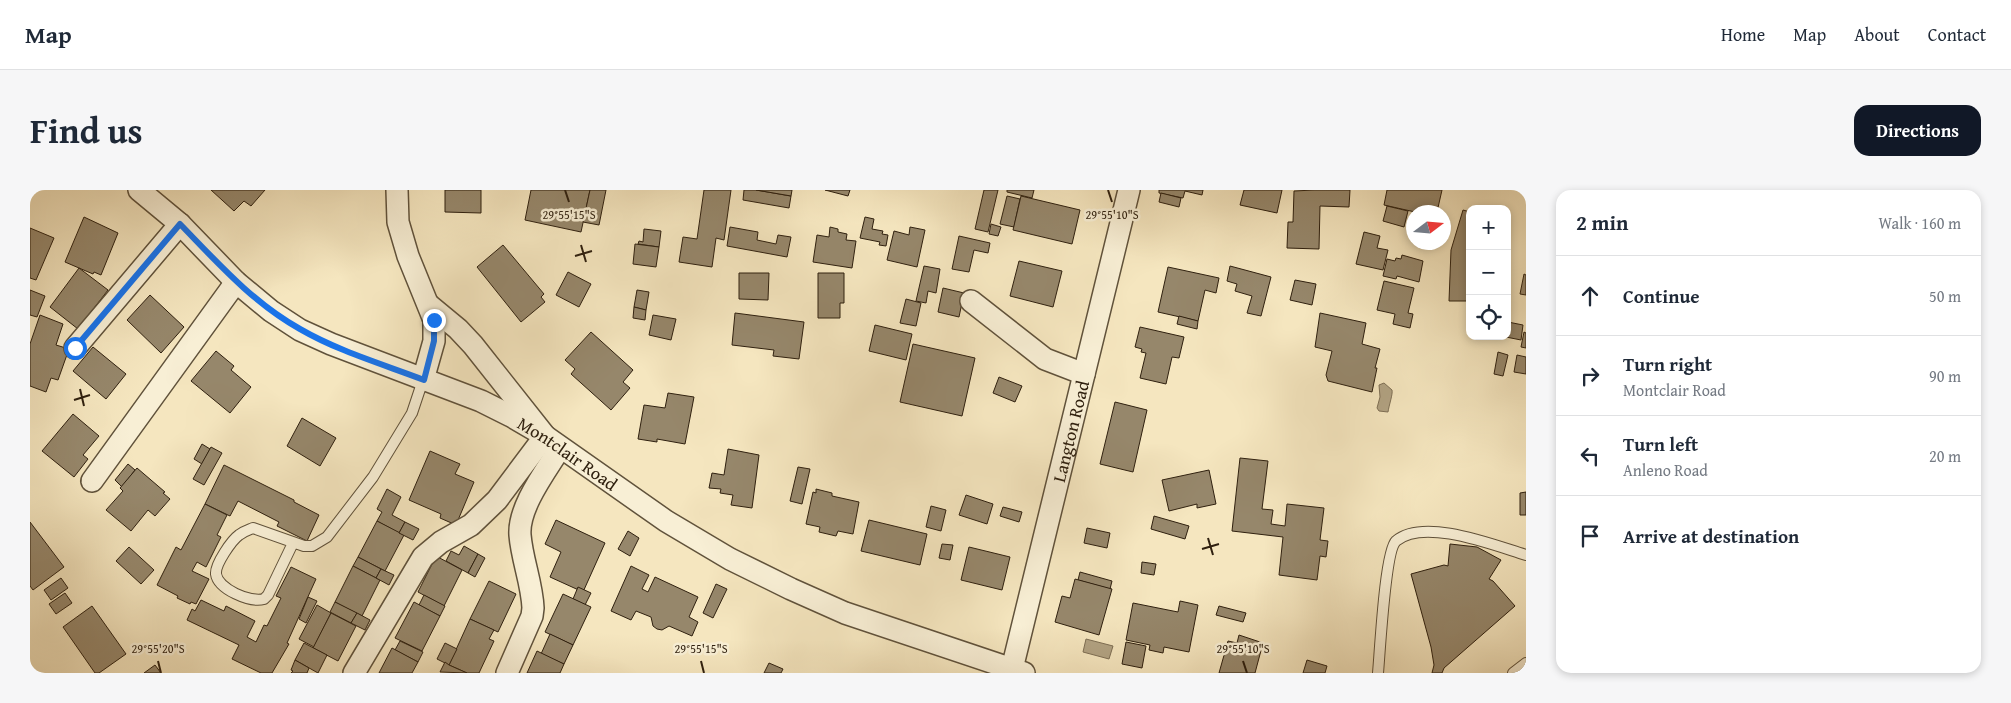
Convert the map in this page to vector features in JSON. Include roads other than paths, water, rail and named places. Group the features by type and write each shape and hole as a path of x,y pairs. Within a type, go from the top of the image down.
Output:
{"street":[{"name":"Montclair Road","path":"139,190 180,224 236,282 271,311 300,330 331,344 481,401 512,416 553,442 666,521 730,559 791,590 845,613 1016,672"},
{"path":"396,190 398,222 408,256 429,305 436,331 424,380"},
{"name":"Langton Road","path":"1016,672 1084,374 1129,190"},
{"path":"75,348 180,224"},
{"path":"92,481 236,282"},
{"path":"971,301 1044,360 1084,374"},
{"path":"429,305 458,329 473,345 553,442"},
{"path":"354,673 423,557 441,542 470,525 553,442"},
{"path":"507,673 532,616 533,608 520,534 521,521 553,442"}],"lane":[{"path":"293,543 268,595 264,599 250,600 236,594 219,580 216,573 217,566 233,540 246,530 253,528 293,543 312,546 327,537 342,520 373,477 412,413 424,380"},
{"path":"1378,673 1389,561 1395,542 1404,536 1417,532 1434,532 1472,539 1526,554"},
{"path":"1513,673 1526,663"}]}
